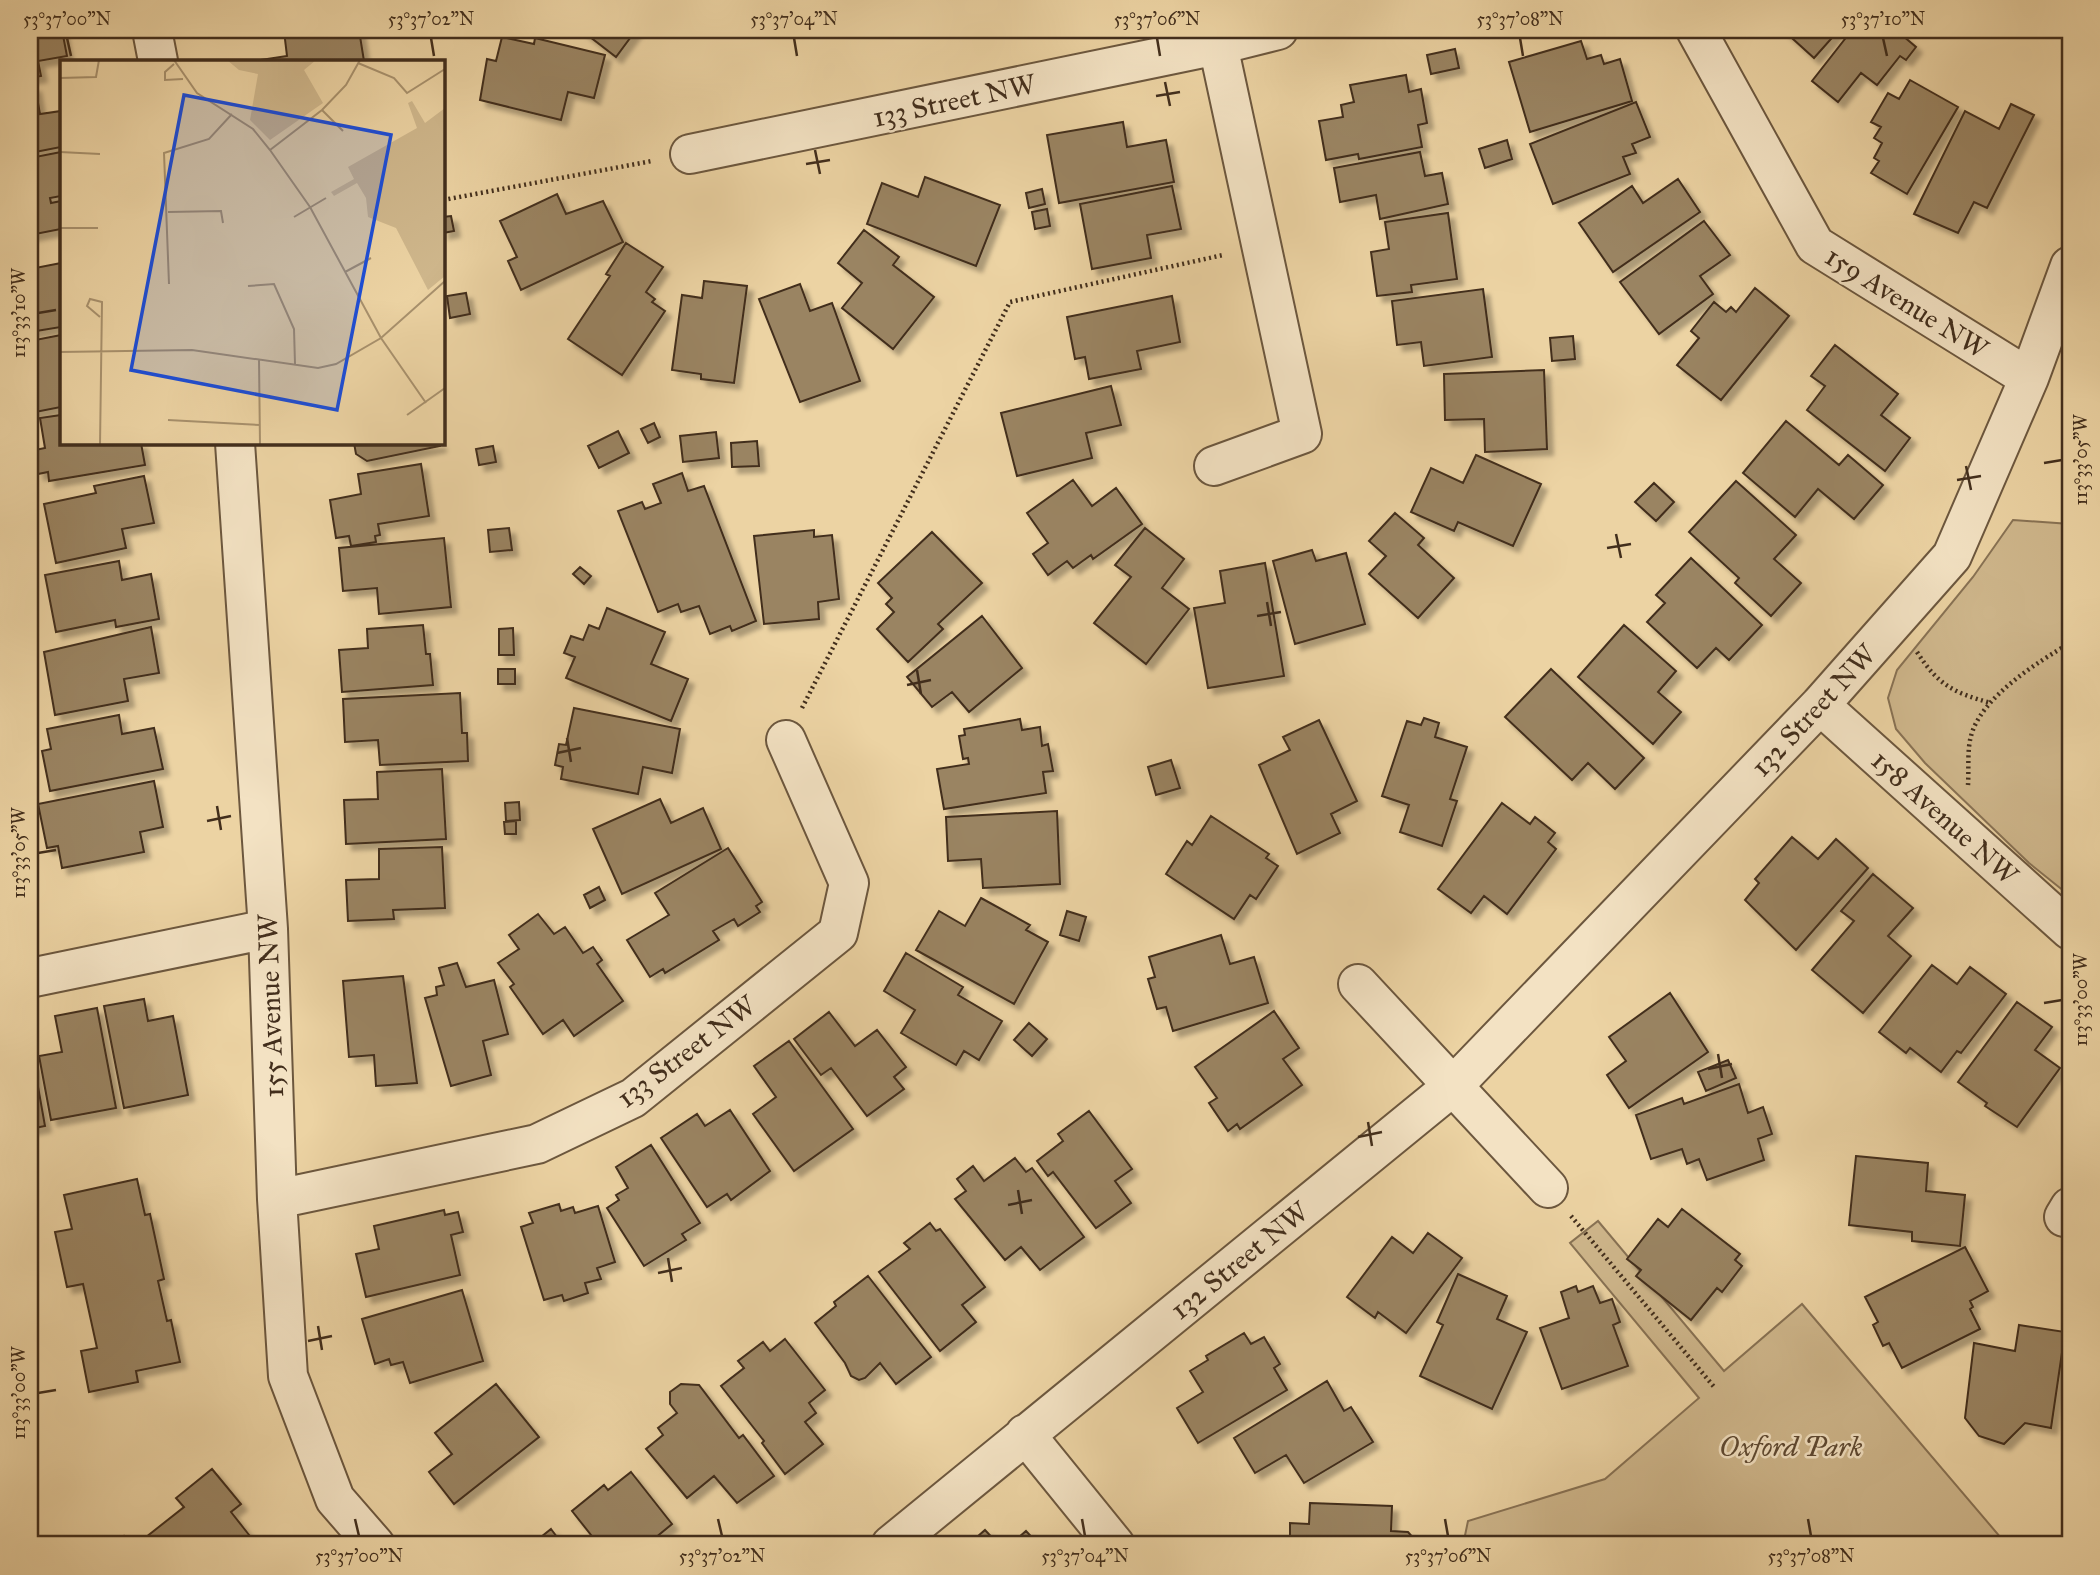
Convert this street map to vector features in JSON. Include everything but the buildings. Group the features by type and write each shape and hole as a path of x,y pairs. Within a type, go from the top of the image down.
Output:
{"street":[{"path":"152,30 158,60"},
{"name":"133 Street NW","path":"690,154 1278,30"},
{"name":"159 Avenue NW","path":"1696,30 1815,244 2029,378"},
{"path":"1214,467 1302,434 1217,45"},
{"name":"132 Street NW","path":"891,1545 1453,1086 1820,705 1952,556 2029,378 2070,266"},
{"name":"155 Avenue NW","path":"235,444 268,929 277,1199 288,1376 335,1499 375,1545"},
{"name":"158 Avenue NW","path":"1820,705 2070,930"},
{"name":"133 Street NW","path":"277,1199 537,1144 633,1098 838,933 849,883 786,740"},
{"path":"30,978 268,929"},
{"path":"1358,984 1548,1188"},
{"path":"1025,1434 1115,1545"}],"path":[{"path":"444,200 690,154"},
{"path":"786,740 1010,302 1261,247"},
{"path":"1897,618 1929,670 1955,693 1991,703"},
{"path":"1962,833 1971,735 1991,703 2032,666 2070,643"},
{"path":"1548,1188 1715,1388"}],"green space":[{"path":"2013,520 2070,524 2070,896 2029,863 1925,763 1896,729 1888,698 1897,670 1973,577"},
{"name":"Oxford Park","path":"1598,1221 1724,1371 1802,1304 2007,1545 1463,1545 1468,1521 1605,1479 1699,1398 1570,1243"}]}
